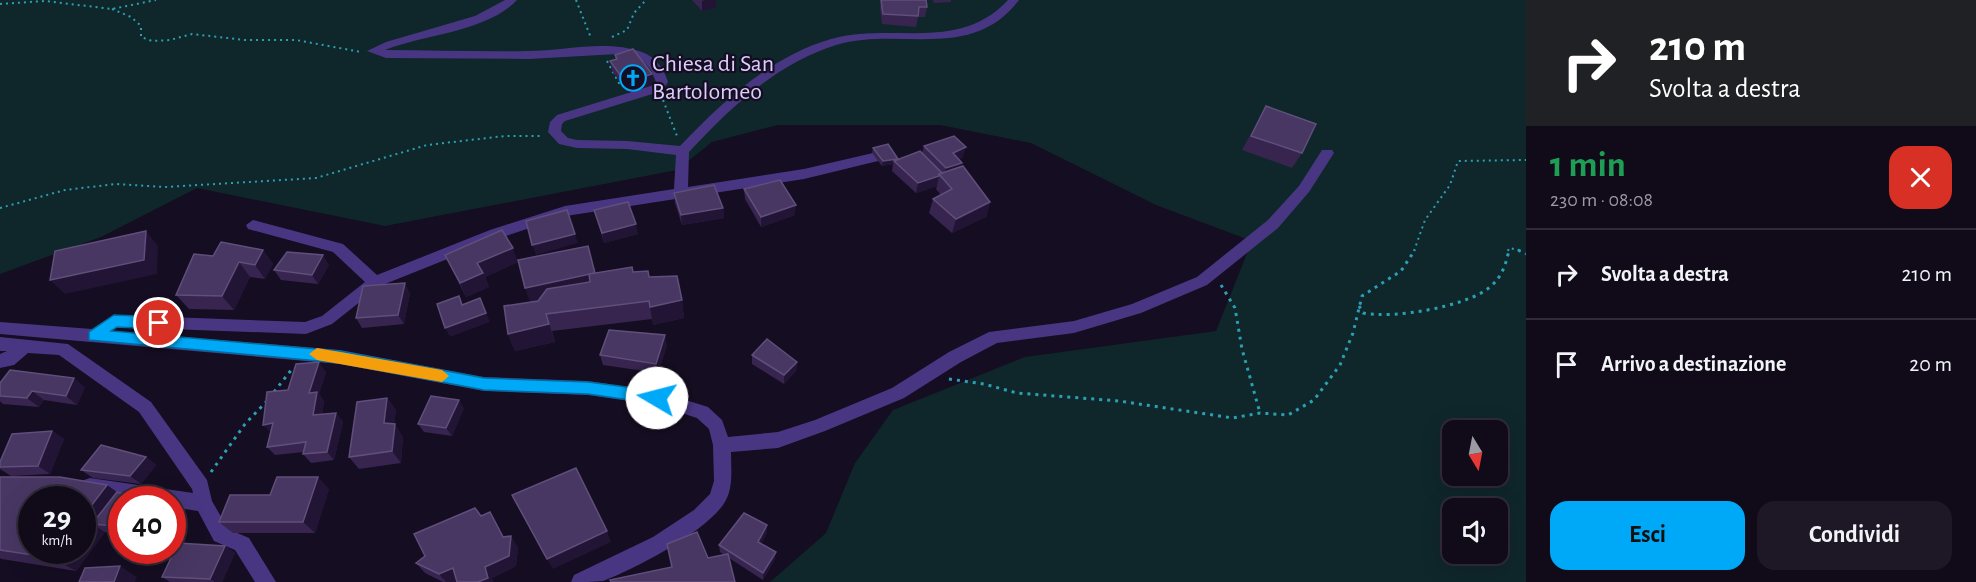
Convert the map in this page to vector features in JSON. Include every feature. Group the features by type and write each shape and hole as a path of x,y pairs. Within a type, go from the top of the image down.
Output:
{"street":[{"path":"373,51 393,42 449,30 497,12 512,0"},
{"path":"681,193 684,151 729,104 775,67 835,41 880,35 940,35 972,31 991,24 1014,0"},
{"path":"373,51 386,54 468,52 527,55 610,51 640,55 659,69 662,82 658,88 561,118 553,128 557,136 576,144 627,145 684,151"},
{"path":"722,446 778,440 798,433 898,393 995,337 1074,327 1136,309 1202,282 1273,224 1304,189 1327,153"},
{"path":"94,336 114,321 306,328 327,320 375,282 495,234 565,211 804,174 873,158"},
{"path":"253,225 338,248 375,282"},
{"path":"0,328 340,357 484,384 588,388 657,398 702,412 716,425 722,446 723,481 717,499 700,516 660,543 581,582"},
{"path":"0,344 62,349 145,407 202,494 221,535 242,544 266,582"},
{"path":"0,361 8,360 25,346"},
{"path":"78,486 99,485 202,494"}],"path":[{"path":"112,9 156,0"},
{"path":"576,0 593,47 610,51"},
{"path":"628,99 606,58 610,51 608,40 627,30 634,14 646,0"},
{"path":"0,4 45,1 112,9 131,17 141,26 141,37 152,42 192,34 245,40 296,40 358,52 373,51"},
{"path":"658,88 684,151"},
{"path":"0,208 65,190 116,184 165,188 316,178 427,145 505,136 557,136"},
{"path":"927,375 984,384 1017,393 1119,401 1233,418 1260,413 1288,415 1314,400 1340,365 1353,333 1358,303 1362,296 1400,272 1417,252 1420,232 1430,213 1452,184 1458,161 1526,160"},
{"path":"1359,306 1363,313 1387,316 1465,302 1485,292 1499,277 1508,263 1509,248 1523,250 1526,254"},
{"path":"1208,276 1225,287 1235,308 1242,349 1260,413"},
{"path":"202,494 245,424 257,414 304,353"}],"green space":[{"path":"0,0 1526,0 1526,582 770,582 826,533 855,463 893,410 1025,357 1216,331 1252,241 1156,205 1031,143 940,125 778,125 712,142 677,170 385,226 197,188 101,237 0,274"}],"building":[{"path":"881,0 926,0 927,7 919,7 918,16 883,14"},
{"path":"633,49 652,74 626,83 610,61 617,59 615,55"},
{"path":"1266,106 1316,124 1302,153 1251,136"},
{"path":"954,136 966,147 953,153 962,163 946,168 924,146"},
{"path":"888,144 898,159 883,161 873,148"},
{"path":"920,151 942,173 918,183 894,161"},
{"path":"963,166 990,202 956,219 933,199 952,189 939,174"},
{"path":"780,180 796,205 761,217 744,189"},
{"path":"714,185 723,208 681,215 674,193"},
{"path":"628,202 636,224 602,233 594,210"},
{"path":"567,210 575,234 532,245 526,221"},
{"path":"502,230 513,248 477,263 483,273 460,283 445,255"},
{"path":"146,231 144,260 50,280 55,251"},
{"path":"221,242 263,250 255,265 239,262 222,296 176,295 194,254 213,256"},
{"path":"588,246 595,273 525,288 518,260"},
{"path":"287,252 323,255 312,275 274,270"},
{"path":"632,267 633,272 648,271 649,277 677,276 682,300 650,307 649,301 546,314 549,324 508,334 504,306 538,301 547,289 590,282 589,274"},
{"path":"405,283 398,315 356,318 363,286"},
{"path":"459,296 462,305 480,298 486,313 445,328 437,304"},
{"path":"609,330 665,335 656,364 600,355"},
{"path":"767,339 797,362 784,375 752,355"},
{"path":"319,362 309,393 317,392 313,415 336,413 327,452 303,454 306,442 267,447 273,423 263,425 267,392 288,390 296,364"},
{"path":"10,370 74,378 66,396 32,391 27,398 0,396 0,383"},
{"path":"431,396 459,400 446,428 418,424"},
{"path":"387,398 384,423 395,424 392,451 349,457 357,402"},
{"path":"52,431 38,466 0,467 12,434"},
{"path":"101,445 146,457 130,476 81,470"},
{"path":"576,468 607,531 547,559 512,495"},
{"path":"0,477 60,477 107,485 96,500 96,486 18,486 18,553 0,550"},
{"path":"277,477 318,477 303,522 219,522 230,495 270,495"},
{"path":"108,504 108,526 96,524 96,519"},
{"path":"475,508 481,516 490,512 503,537 511,536 509,556 485,567 488,578 478,582 457,582 453,568 439,574 416,563 425,556 414,534"},
{"path":"744,513 767,525 758,542 776,552 763,573 719,545"},
{"path":"697,532 708,558 728,554 735,582 611,582 610,580 672,567 667,544"},
{"path":"186,544 225,546 210,579 162,577 168,564 186,564"},
{"path":"120,566 114,582 79,582 85,568"}],"slow traffic":[{"path":"317,354 442,376"}],"place":[{"name":"Chiesa di San Bartolomeo","path":"633,78"}],"route":[{"path":"159,323 114,321 94,336 246,347 340,357 484,384 588,388 657,398"}]}
